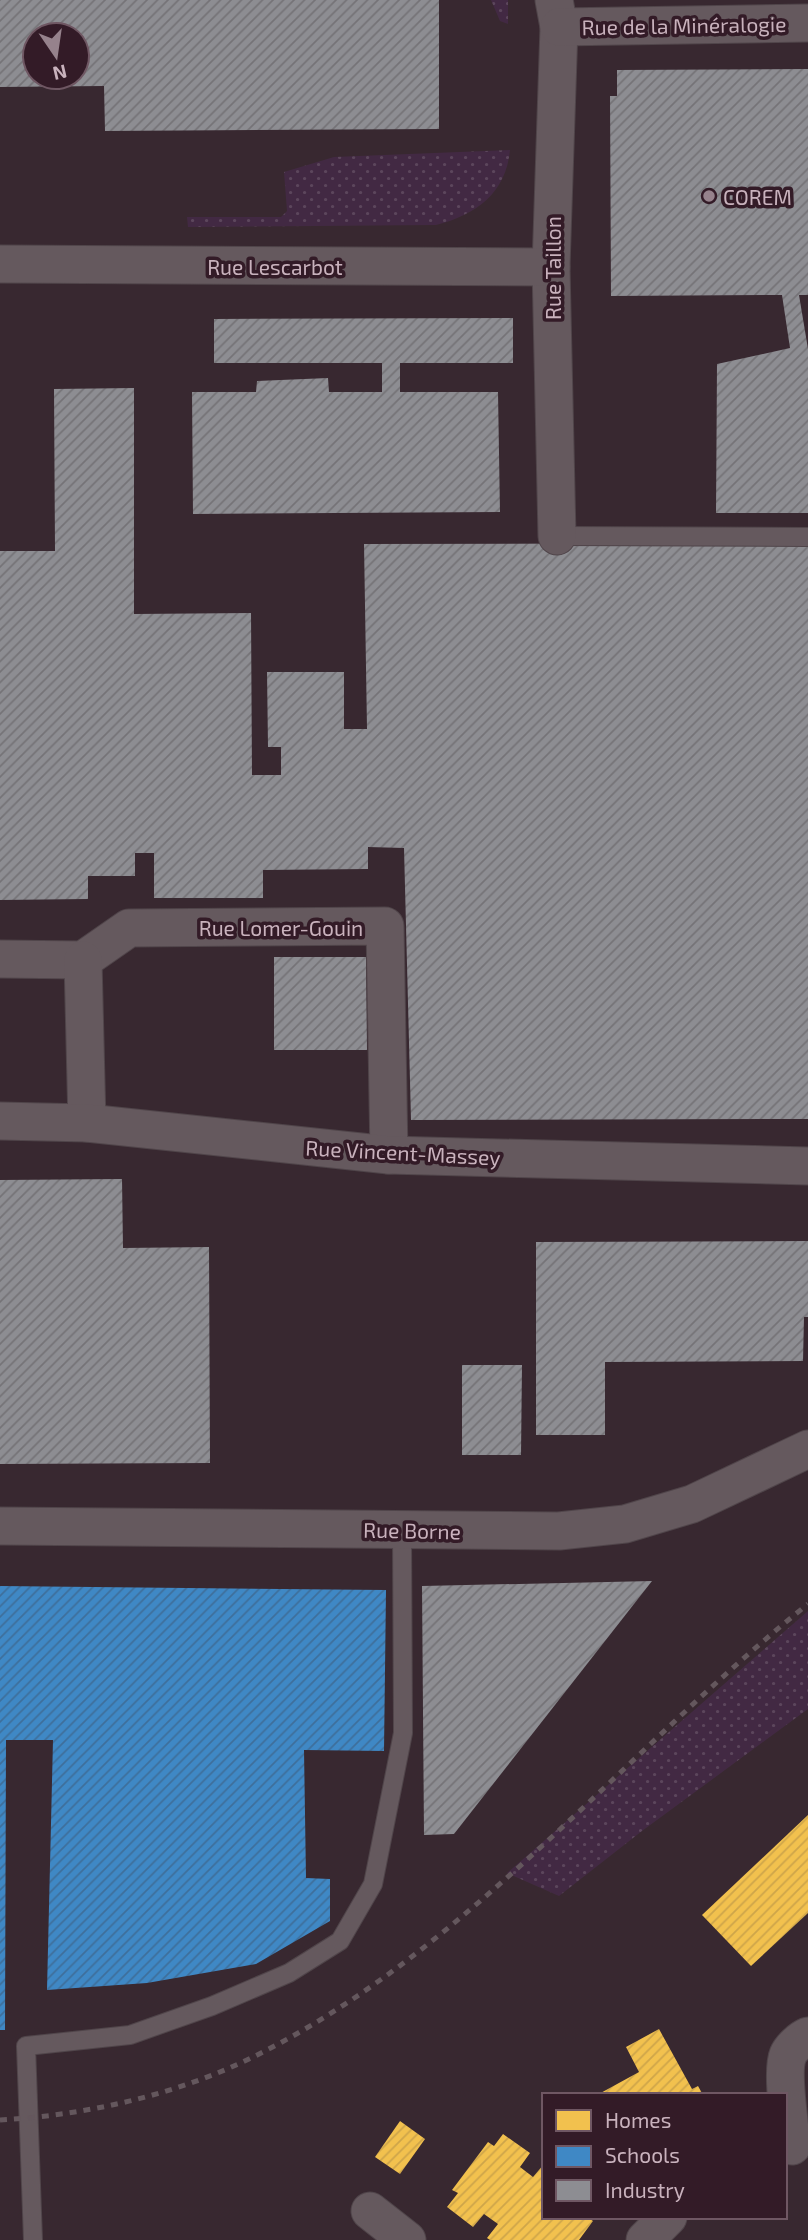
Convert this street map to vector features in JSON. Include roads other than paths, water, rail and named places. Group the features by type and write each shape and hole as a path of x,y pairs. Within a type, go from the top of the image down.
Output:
{"street":[{"name":"Rue de la Minéralogie","path":"556,13 808,23"},
{"name":"Rue Taillon","path":"556,13 551,267 557,536"},
{"name":"Rue Lescarbot","path":"0,264 551,267"},
{"name":"Rue Lomer-Gouin","path":"83,960 129,928 386,926 389,1155"},
{"path":"0,959 83,960 87,1123"},
{"name":"Rue Vincent-Massey","path":"0,1121 87,1123 389,1155 808,1166"},
{"name":"Rue Borne","path":"0,1526 559,1531 625,1524 692,1504 808,1449"},
{"path":"795,2145 786,2076 788,2055 802,2038 808,2036"},
{"path":"370,2211 407,2240"},
{"path":"645,2240 666,2219"}],"lane":[{"path":"557,536 808,537"},
{"path":"33,2240 26,2046 130,2035 212,2006 289,1973 340,1941 373,1884 404,1733 402,1530"}],"railway":[{"path":"0,2120 68,2113 170,2090 234,2066 265,2051 341,2007 412,1956 480,1901 547,1842 741,1660 808,1604"}],"place":[{"name":"COREM","path":"709,196"}]}
